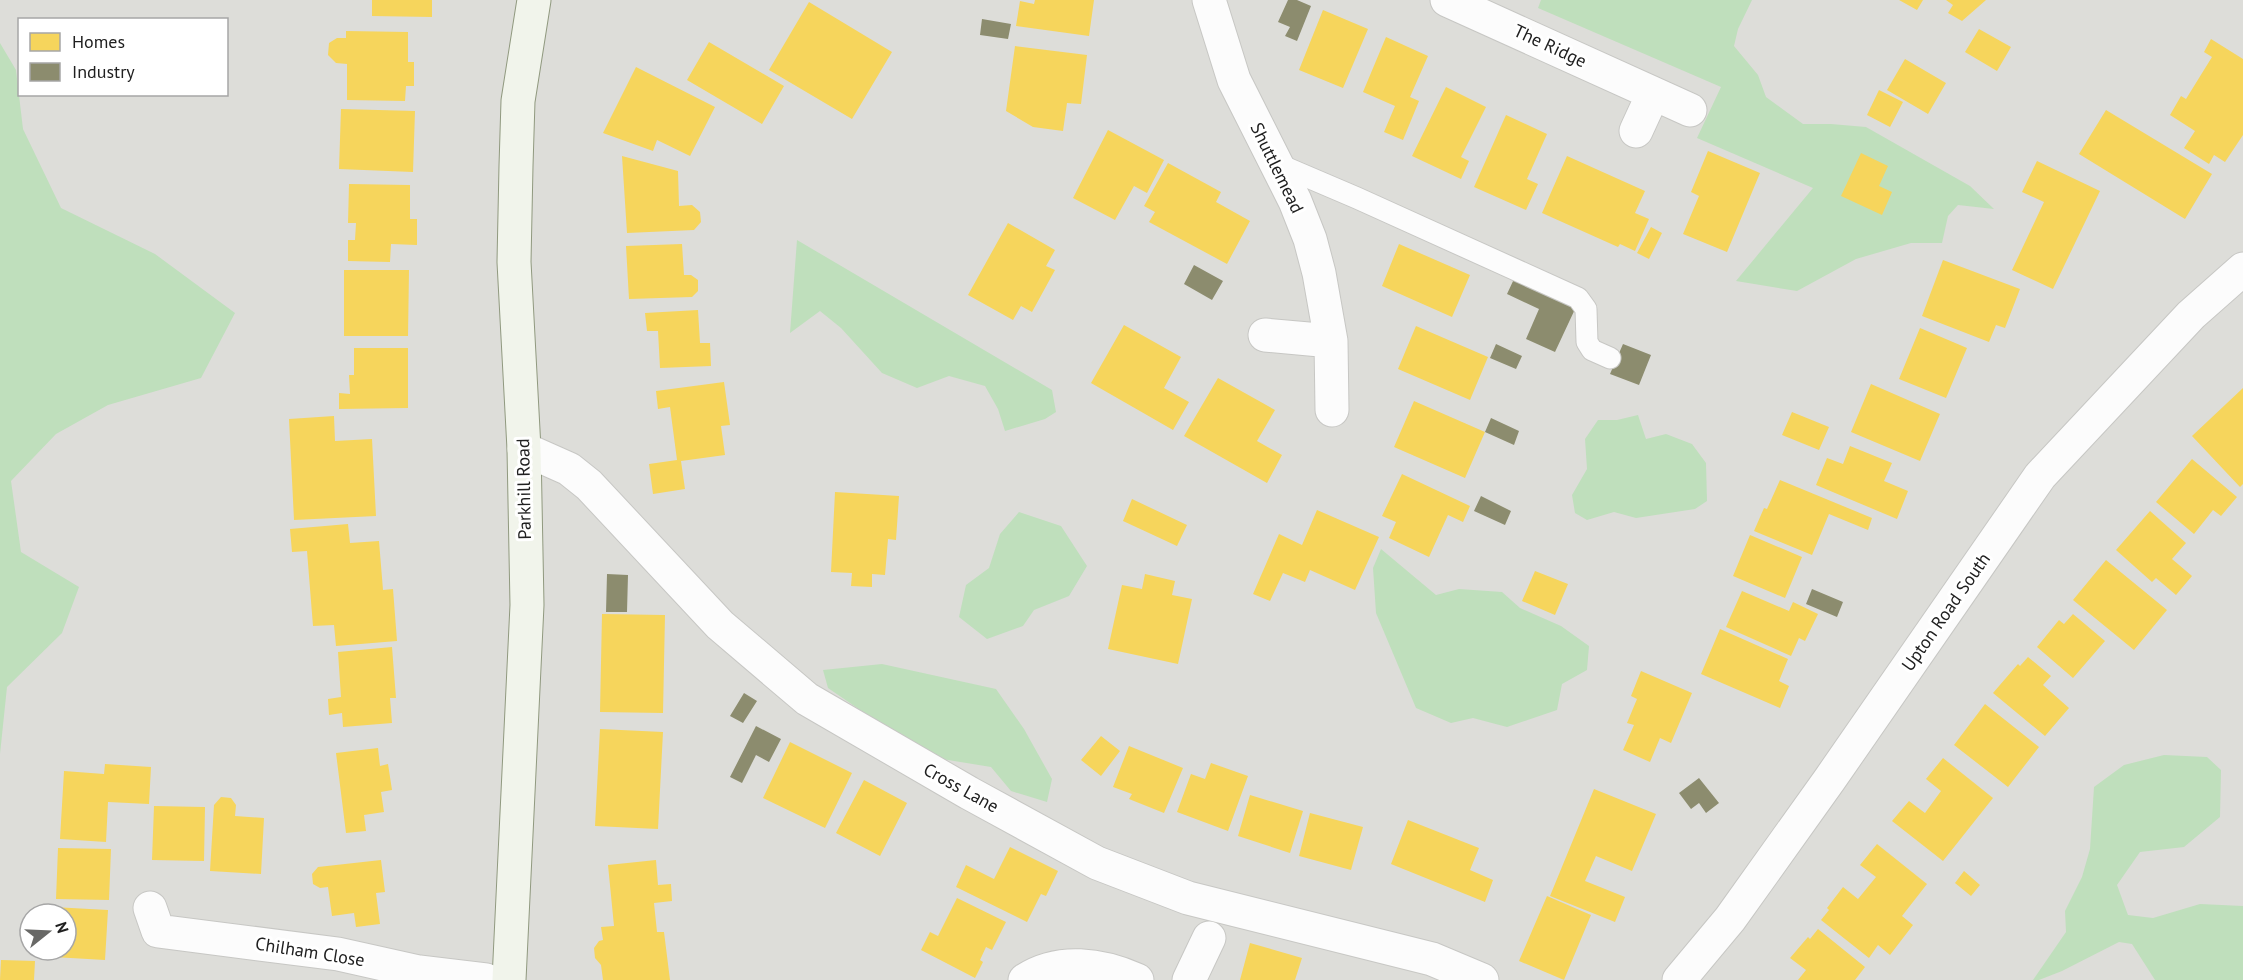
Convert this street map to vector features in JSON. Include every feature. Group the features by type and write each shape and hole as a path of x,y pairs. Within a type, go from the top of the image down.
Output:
{"main road":[{"name":"Parkhill Road","path":"509,980 526,658 524,449 514,250 518,101 534,0"}],"street":[{"name":"Shuttlemead","path":"1209,0 1233,80 1295,201 1310,239 1319,273 1331,341 1332,410"},
{"name":"The Ridge","path":"1447,0 1690,110"},
{"path":"1636,131 1653,94"},
{"name":"Upton Road South","path":"1679,980 1730,919 2040,476 2191,315 2243,269"},
{"path":"1265,335 1331,341"},
{"name":"Cross Lane","path":"524,449 568,469 589,485 720,625 807,699 978,798 1097,863 1188,898 1432,959 1482,980"},
{"name":"Chilham Close","path":"150,908 158,931 338,954 419,972 486,980"},
{"path":"1189,980 1209,938"},
{"path":"1025,980 1038,972 1061,966 1083,965 1132,978"}],"lane":[{"path":"1274,163 1368,202 1578,298 1586,309 1587,342 1592,350 1610,358"}],"shaded area":[{"path":"0,0 2243,0 2243,980 0,980"}],"green space":[{"path":"1541,0 1752,0 1738,29 1734,46 1758,75 1766,97 1803,124 1866,127 1970,186 1994,209 1958,205 1948,216 1942,243 1911,243 1856,259 1797,291 1736,281 1813,188 1697,138 1721,87 1538,8"},
{"path":"0,43 16,70 23,129 61,208 155,254 235,313 201,378 108,405 56,434 11,481 21,552 79,587 62,633 7,687 0,754"},
{"path":"797,240 1052,390 1056,412 1045,419 1005,431 998,409 985,386 949,376 917,388 882,373 841,328 820,311 790,333"},
{"path":"1638,415 1646,439 1666,434 1692,444 1706,463 1707,501 1695,509 1636,518 1614,512 1587,520 1575,513 1572,495 1587,469 1585,439 1598,420 1617,420"},
{"path":"1019,512 1061,526 1087,566 1069,596 1034,610 1023,626 987,639 959,617 966,585 989,568 1000,534"},
{"path":"1381,549 1436,595 1459,589 1502,592 1520,608 1561,626 1589,646 1587,670 1562,684 1557,710 1507,727 1473,718 1451,723 1416,708 1376,613 1373,568"},
{"path":"882,664 996,689 1024,729 1052,779 1047,802 1011,791 991,767 942,759 866,714 828,688 823,670"},
{"path":"2164,755 2207,757 2221,770 2220,817 2184,847 2140,852 2117,885 2128,915 2153,918 2200,904 2243,906 2243,980 2155,980 2132,944 2119,942 2062,971 2033,980 2066,932 2065,911 2082,877 2090,849 2094,787 2124,765"}],"building: Homes":[{"path":"372,0 432,0 432,17 372,16"},
{"path":"1035,0 1094,0 1089,36 1016,26 1020,1 1034,4"},
{"path":"1899,0 1923,0 1917,10"},
{"path":"1946,0 1986,0 1962,21 1948,13 1953,5"},
{"path":"809,2 892,52 852,119 769,70"},
{"path":"1323,10 1368,29 1343,88 1299,70"},
{"path":"1979,29 2011,47 1997,71 1965,52"},
{"path":"346,31 408,32 408,62 414,62 414,86 406,86 405,101 347,100 347,64 336,63 328,55 329,43 337,38 346,38"},
{"path":"1386,37 1428,56 1410,97 1419,101 1403,140 1384,132 1395,106 1363,92"},
{"path":"2211,39 2243,59 2243,135 2225,162 2214,155 2209,164 2184,148 2195,131 2170,115 2181,96 2186,99 2212,57 2204,52"},
{"path":"709,42 784,86 762,124 687,80"},
{"path":"1015,46 1087,55 1081,104 1067,103 1063,131 1033,127 1006,111"},
{"path":"1905,59 1946,83 1928,114 1887,90"},
{"path":"636,67 715,107 690,156 657,140 653,151 603,133"},
{"path":"1446,87 1486,107 1461,157 1469,161 1461,179 1412,156"},
{"path":"1879,90 1903,102 1890,127 1867,115"},
{"path":"341,109 415,111 413,172 339,169"},
{"path":"2106,110 2212,174 2185,219 2079,154"},
{"path":"1506,115 1547,134 1527,179 1538,184 1526,210 1474,187"},
{"path":"1108,130 1164,160 1147,193 1134,186 1115,220 1073,198"},
{"path":"1708,151 1760,173 1727,252 1683,234 1699,196 1691,192"},
{"path":"1861,153 1888,166 1879,186 1892,192 1882,215 1841,196"},
{"path":"622,156 678,171 679,206 692,205 700,212 701,222 694,230 627,233"},
{"path":"1567,156 1645,191 1635,213 1649,219 1635,251 1620,244 1618,247 1542,213"},
{"path":"2037,161 2100,191 2053,289 2012,270 2044,202 2022,192"},
{"path":"1168,163 1221,192 1216,202 1250,221 1227,264 1149,222 1155,212 1144,206"},
{"path":"349,184 410,185 410,219 417,219 417,245 391,244 390,262 348,261 348,240 355,240 356,223 348,223"},
{"path":"1008,223 1055,250 1046,266 1055,270 1032,312 1021,306 1013,320 968,295"},
{"path":"1651,227 1662,233 1649,259 1637,253"},
{"path":"682,244 684,275 691,275 698,280 698,291 692,297 629,299 626,246"},
{"path":"1399,244 1470,275 1452,317 1382,286"},
{"path":"1943,260 2020,289 2005,328 1996,325 1989,342 1922,316"},
{"path":"344,270 409,270 408,336 344,336"},
{"path":"698,310 700,343 710,343 711,366 660,368 658,331 647,331 645,313"},
{"path":"1124,325 1181,357 1164,388 1189,402 1173,430 1091,383"},
{"path":"1416,326 1488,357 1470,400 1398,369"},
{"path":"1920,328 1967,348 1946,398 1899,379"},
{"path":"354,348 408,348 408,408 339,409 339,393 350,394 349,375 354,375"},
{"path":"1218,378 1275,410 1257,441 1282,455 1267,483 1184,436"},
{"path":"724,382 730,425 721,426 725,455 681,461 685,489 653,494 649,464 677,460 670,407 658,409 656,391"},
{"path":"1871,384 1940,414 1920,461 1851,432"},
{"path":"2243,388 2243,484 2240,487 2192,436"},
{"path":"1414,401 1485,432 1465,478 1394,447"},
{"path":"1792,412 1829,427 1819,450 1782,435"},
{"path":"334,416 335,441 372,439 376,516 294,520 289,419"},
{"path":"1850,446 1892,463 1884,481 1908,491 1897,519 1816,485 1827,458 1843,464"},
{"path":"2192,459 2237,497 2221,516 2213,510 2194,534 2156,502"},
{"path":"1402,474 1470,506 1463,522 1448,515 1429,557 1389,538 1396,522 1382,516"},
{"path":"1780,480 1872,518 1868,530 1829,514 1812,555 1754,531"},
{"path":"835,492 899,496 896,540 888,539 885,575 872,574 872,587 851,586 852,573 831,572"},
{"path":"1132,499 1187,525 1177,546 1123,521"},
{"path":"1317,510 1379,537 1355,590 1310,570 1305,582 1283,573 1270,601 1253,594 1279,534 1302,545"},
{"path":"2150,511 2186,543 2172,559 2192,576 2176,595 2156,578 2152,582 2116,550"},
{"path":"348,524 350,543 379,541 383,590 393,589 397,641 336,646 334,625 313,626 307,551 292,552 290,529"},
{"path":"1750,535 1802,557 1785,598 1733,576"},
{"path":"2106,560 2167,610 2134,650 2073,600"},
{"path":"1535,571 1568,584 1555,615 1522,601"},
{"path":"1145,574 1175,581 1172,595 1192,599 1178,664 1108,649 1122,585 1142,589"},
{"path":"1742,591 1789,611 1793,602 1818,614 1805,641 1799,638 1791,656 1726,627"},
{"path":"602,614 665,615 663,713 600,712"},
{"path":"2073,614 2105,641 2073,678 2037,647 2059,620 2064,624"},
{"path":"1720,629 1788,659 1779,681 1789,686 1780,708 1701,674"},
{"path":"392,647 396,698 390,698 392,723 343,727 342,713 329,715 328,699 341,697 338,652"},
{"path":"2028,657 2051,676 2043,685 2069,708 2045,736 1993,693 2018,664 2020,666"},
{"path":"1641,671 1692,693 1671,743 1660,738 1650,762 1623,750 1634,725 1627,723 1637,699 1631,696"},
{"path":"1985,704 2039,747 2008,787 1954,745"},
{"path":"600,729 663,732 658,829 595,826"},
{"path":"1101,736 1120,751 1101,776 1081,760"},
{"path":"790,742 852,773 825,828 763,798"},
{"path":"1129,746 1183,768 1164,813 1129,799 1132,794 1113,787"},
{"path":"378,748 380,766 388,764 392,790 381,792 384,812 364,815 366,831 346,833 336,753"},
{"path":"1943,758 1993,798 1943,861 1892,821 1909,801 1925,813 1941,791 1926,779"},
{"path":"1211,763 1248,776 1228,831 1177,812 1191,774 1205,779"},
{"path":"105,764 151,767 149,804 108,802 106,842 60,839 64,771 104,774"},
{"path":"864,780 907,803 880,856 836,833"},
{"path":"1594,789 1656,814 1632,871 1596,856 1585,881 1625,897 1615,922 1550,896"},
{"path":"1250,795 1303,811 1290,853 1238,836"},
{"path":"221,797 231,798 236,805 235,816 264,818 261,874 210,871 214,805"},
{"path":"154,806 205,807 204,861 152,860"},
{"path":"1310,813 1363,827 1351,870 1299,856"},
{"path":"1408,820 1479,848 1470,870 1493,880 1485,902 1391,864"},
{"path":"1877,844 1927,884 1902,916 1913,925 1890,955 1878,945 1869,958 1821,920 1843,887 1858,899 1876,877 1860,865"},
{"path":"1010,847 1058,871 1046,896 1041,894 1027,922 956,887 966,865 994,879"},
{"path":"58,848 111,849 109,900 56,899"},
{"path":"381,860 385,892 376,893 380,924 356,927 354,913 332,916 328,887 320,888 313,884 312,874 318,867"},
{"path":"656,860 658,885 671,884 672,901 654,903 657,932 664,932 670,980 603,980 601,965 595,958 594,948 599,941 603,940 601,927 614,926 608,865"},
{"path":"1964,871 1980,885 1971,896 1955,883"},
{"path":"1547,896 1591,915 1564,980 1519,961"},
{"path":"957,898 1006,922 992,950 986,947 980,960 983,962 975,978 921,950 930,932 938,936"},
{"path":"78,908 108,910 105,960 78,958"},
{"path":"1818,929 1865,967 1855,980 1798,980 1806,970 1790,958"},
{"path":"1250,943 1302,958 1295,980 1240,980"},
{"path":"1,960 35,962 34,980 0,980"}],"building: Industry":[{"path":"1288,0 1297,0 1311,6 1297,41 1285,36 1290,27 1278,22"},
{"path":"982,19 1011,24 1008,39 980,35"},
{"path":"1194,265 1223,281 1212,300 1184,284"},
{"path":"1514,279 1576,307 1555,352 1526,339 1539,309 1507,294"},
{"path":"1496,344 1522,356 1516,369 1490,358"},
{"path":"1623,344 1651,355 1639,385 1610,374"},
{"path":"1491,418 1519,431 1514,445 1485,432"},
{"path":"1481,496 1511,511 1505,525 1474,511"},
{"path":"607,574 628,575 627,612 606,612"},
{"path":"1812,589 1843,602 1837,617 1806,604"},
{"path":"744,693 757,701 743,723 730,716"},
{"path":"756,726 781,739 769,762 756,755 742,783 730,777"},
{"path":"1699,778 1719,803 1706,813 1699,803 1691,809 1679,793"}]}
